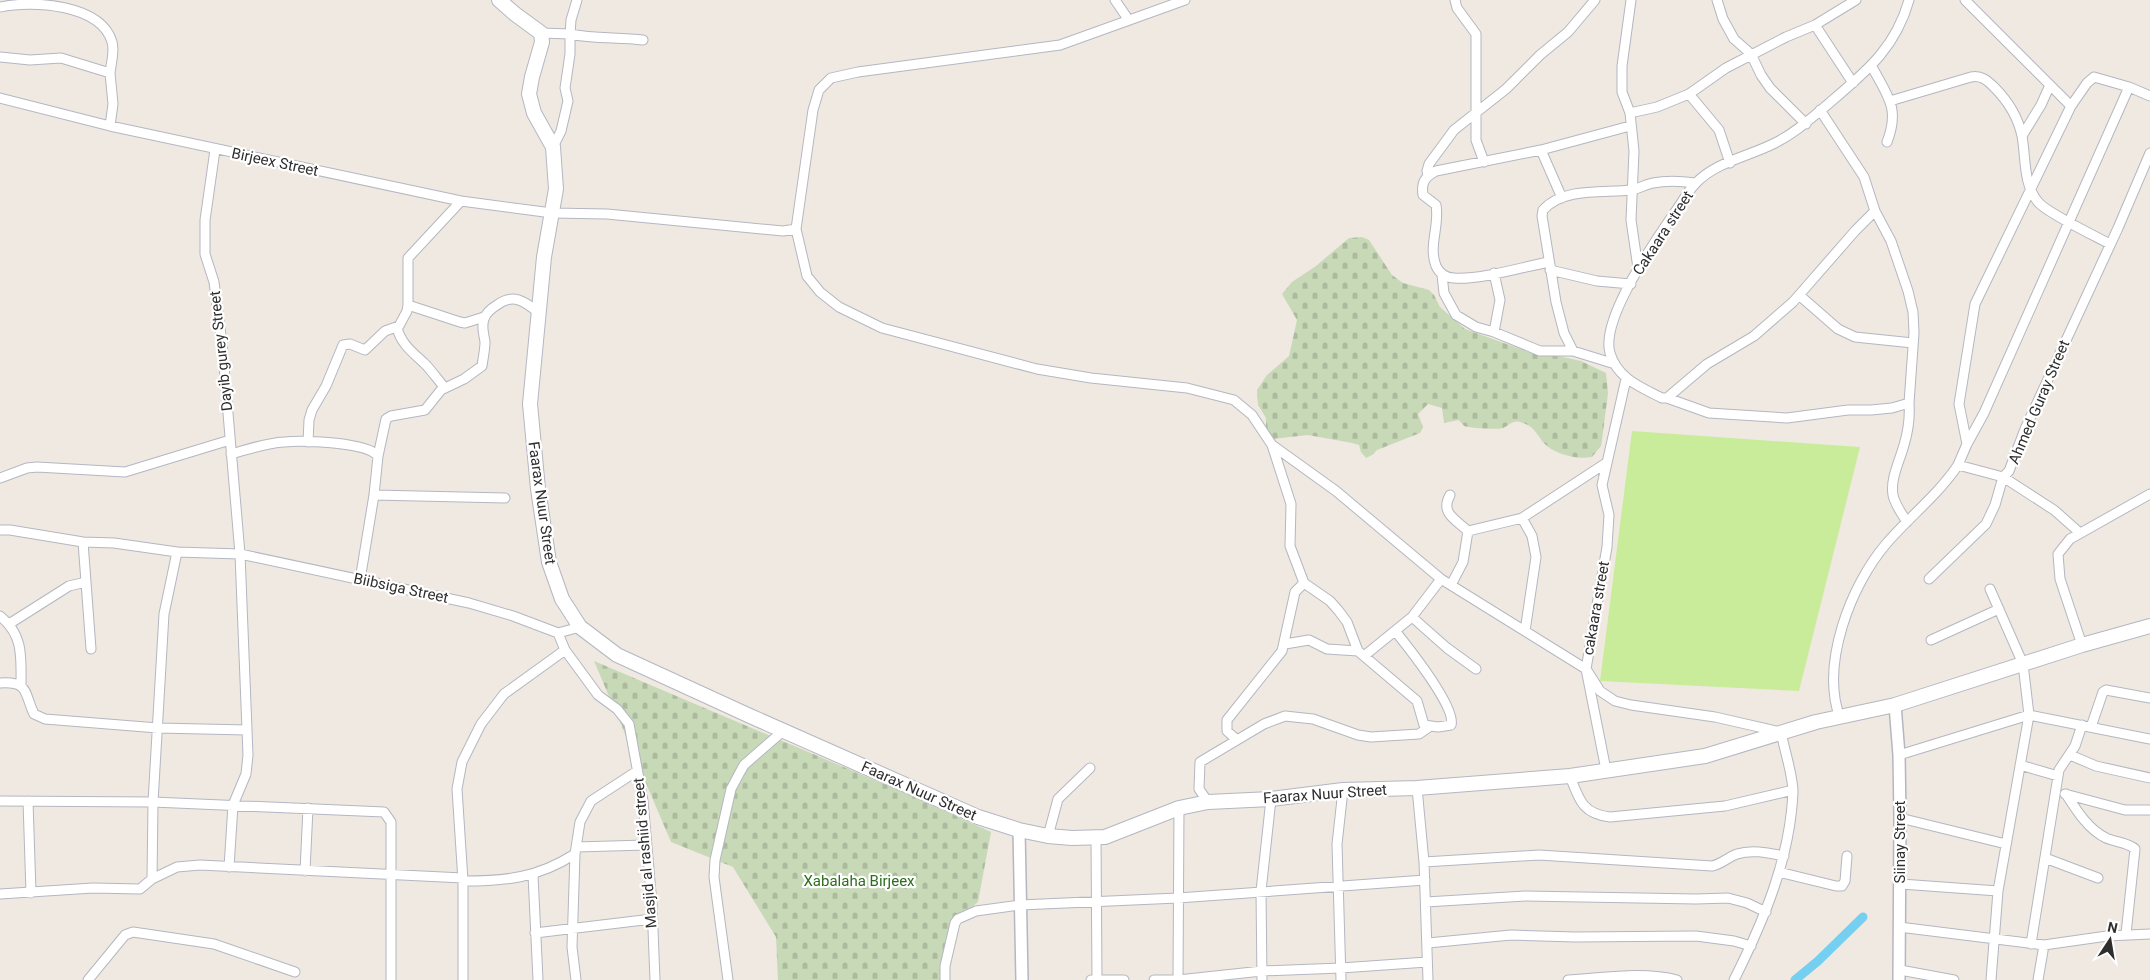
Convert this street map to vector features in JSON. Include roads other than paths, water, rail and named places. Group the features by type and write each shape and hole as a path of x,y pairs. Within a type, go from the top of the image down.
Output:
{"main road":[{"path":"499,0 542,33 542,42 529,94 534,112 552,147"},
{"name":"Faarax Nuur Street","path":"552,147 556,189 544,257 530,404 538,489 549,562 562,600 580,627 617,655 978,817 1019,830 1048,836 1096,838 1105,837 1179,808 1208,802 1270,799 1343,790 1417,788 1570,776 1705,756 1781,732 1895,705 2082,645 2150,626"}],"street":[{"path":"552,147 562,132 568,101 565,88 570,54 571,20 577,0"},
{"path":"1115,0 1128,19"},
{"path":"1185,0 1060,45 858,72 832,78 819,90 813,110 800,214 796,229 807,276 820,292 839,307 882,328 1037,369 1091,378 1187,388 1234,400 1252,415 1272,445 1290,504 1290,546 1304,583 1330,601 1338,610 1347,622 1361,653 1418,701 1424,725 1429,727 1451,725 1452,722 1437,689 1418,659 1396,632"},
{"path":"1455,0 1457,8 1476,34 1476,140 1484,162"},
{"path":"1428,176 1427,171 1433,157 1454,130 1506,89 1540,55 1568,32 1595,0"},
{"path":"1631,0 1622,66 1622,92 1630,113 1634,151 1632,220 1638,268"},
{"path":"1717,0 1723,19 1734,39 1752,54 1761,75 1770,88 1806,124"},
{"path":"1630,113 1657,107 1689,94 1726,68 1815,25 1856,0"},
{"name":"Cakaara street","path":"1614,364 1609,351 1609,336 1615,314 1647,252 1695,184 1715,169 1776,142 1806,124 1872,67 1893,39 1909,0"},
{"path":"1965,0 2071,106"},
{"path":"0,7 24,3 49,3 73,8 98,20 107,31 113,43 110,73 113,104 110,126"},
{"path":"1815,25 1853,83"},
{"path":"542,33 570,34 588,38 618,37 643,40"},
{"path":"0,57 30,60 61,58 110,73"},
{"path":"1872,67 1890,101 1894,122 1887,142"},
{"path":"1890,101 1977,76 1984,78 2010,106 2022,136 2030,190 2039,204 2110,244"},
{"path":"1967,444 1958,404 1975,304 2071,106 2087,83 2094,77 2129,87 2150,96"},
{"path":"2022,136 2041,105 2050,84"},
{"path":"1840,718 1837,710 1834,685 1836,653 1841,631 1861,579 1886,544 1943,485 1958,466 1967,444 1984,413 2129,87"},
{"path":"1689,94 1719,130 1730,163"},
{"name":"Birjeex Street","path":"0,98 215,150 461,201 552,213 608,214 783,231 796,229"},
{"path":"1820,110 1864,177 1875,211 1891,241 1913,312 1910,413 1905,443 1894,477 1892,492 1895,504 1907,522"},
{"path":"1630,126 1541,150 1436,172 1424,180 1422,186 1423,195 1436,205 1438,215 1433,249 1436,266 1442,275 1444,293 1456,315 1476,327 1494,332 1540,351 1573,351 1614,364 1626,379 1662,398 1667,398 1708,413 1787,418 1848,410 1892,408 1909,403"},
{"name":"Dayib gurey Street","path":"215,150 205,220 205,254 214,282 220,326 240,554 248,755 246,774 233,805 229,867"},
{"path":"1541,150 1562,198"},
{"name":"Ahmed Guray Street","path":"1958,466 2003,478 2009,471 2025,429 2150,153"},
{"path":"1573,351 1564,333 1556,302 1549,266 1543,210 1562,198 1598,190 1632,190 1652,183 1670,180 1695,184"},
{"path":"308,442 309,420 312,410 326,386 343,345 350,344 365,350 385,331 397,328 407,311 408,305 408,258 461,201"},
{"path":"1667,398 1707,364 1754,336 1799,295 1855,230 1875,211"},
{"path":"1442,275 1452,278 1469,278 1549,266 1597,281 1631,284"},
{"path":"1494,273 1500,300 1494,332"},
{"path":"1799,295 1838,329 1855,337 1913,343"},
{"path":"408,305 465,323 484,317 490,310 510,298 521,299 538,312"},
{"path":"360,580 374,495 378,456 386,420 391,416 425,410 434,397 445,388 464,379 482,366 485,342 484,317"},
{"path":"397,328 400,339 406,348 427,366 445,388"},
{"path":"1468,530 1522,518 1606,463 1626,379"},
{"path":"0,478 26,468 37,467 125,472 230,440"},
{"path":"231,454 269,444 308,442 359,448 374,452 378,456"},
{"path":"1272,445 1336,491 1441,579 1586,669 1606,770"},
{"name":"cakaara street","path":"1606,463 1602,486 1609,515 1607,546 1586,669 1600,691 1616,701 1632,705 1715,717 1781,732"},
{"path":"1929,579 1986,524 1995,505 2003,478 2054,510 2080,533"},
{"path":"2082,645 2060,579 2058,554 2070,539 2150,494"},
{"path":"374,495 505,498"},
{"path":"1450,495 1446,504 1447,512 1468,530"},
{"path":"1522,518 1532,536 1536,557 1525,632"},
{"name":"Biibsiga Street","path":"0,530 83,542 114,542 178,552 240,554 478,605 558,633"},
{"path":"1451,585 1463,562 1468,530"},
{"path":"83,542 91,649"},
{"path":"152,879 153,802 164,614 178,552"},
{"path":"1284,644 1309,640 1327,649 1361,653 1396,632 1412,617 1441,579"},
{"path":"9,624 69,586 86,582"},
{"path":"1237,740 1227,731 1227,720 1282,651 1295,592 1304,583"},
{"path":"1990,589 2023,664 2029,715 1998,891 1991,980"},
{"path":"1931,640 1999,609"},
{"path":"0,616 9,624 19,645 21,686"},
{"path":"1412,617 1447,648 1476,669"},
{"path":"558,633 580,627"},
{"name":"Masjid al rashiid street","path":"558,633 566,650 598,695 617,709 629,724 643,800 655,980"},
{"path":"463,980 463,879 457,789 462,762 481,724 504,694 566,650"},
{"path":"0,683 21,686 28,693 30,706 34,714 45,719 158,728 247,730"},
{"path":"2031,944 2059,770 2070,755 2103,692 2106,690 2150,698"},
{"name":"Siinay Street","path":"1895,705 1899,755 1900,975"},
{"path":"1899,755 2029,715 2150,739"},
{"path":"1208,802 1199,789 1200,762 1264,724 1285,716 1313,719 1358,735 1371,737 1419,734 1429,727"},
{"path":"728,980 714,877 718,844 731,789 744,765 783,731"},
{"path":"1734,980 1766,912 1784,856 1793,790 1781,732"},
{"path":"2070,755 2096,766 2150,778"},
{"path":"2020,765 2058,776"},
{"path":"1048,836 1058,799 1090,768"},
{"path":"576,980 572,947 575,851 580,822 592,801 637,771"},
{"path":"1570,776 1579,801 1585,809 1610,817 1725,806 1793,790"},
{"path":"1417,788 1424,862 1428,980"},
{"path":"1341,980 1337,844 1343,790"},
{"path":"2055,791 2126,810 2150,810"},
{"path":"2066,794 2082,819 2095,830 2104,837 2132,846 2135,850 2126,934"},
{"path":"1262,976 1261,891 1270,799"},
{"path":"0,800 153,802 384,812 391,822 391,980"},
{"path":"28,801 31,893"},
{"path":"305,871 308,808"},
{"path":"1178,980 1179,808"},
{"path":"1900,818 2006,844"},
{"path":"1019,830 1022,980"},
{"path":"1096,838 1095,980 1124,980"},
{"path":"0,894 93,888 140,889 152,879 176,867 200,865 494,881 533,875 561,863 575,851 646,845"},
{"path":"1424,862 1539,855 1712,866 1736,854 1746,852 1784,856"},
{"path":"1779,872 1842,886 1845,881 1847,856"},
{"path":"2044,858 2098,878"},
{"path":"533,875 538,980"},
{"path":"945,980 947,956 955,923 958,919 976,911 1020,905 1178,898 1425,880"},
{"path":"1901,884 1998,891"},
{"path":"1426,902 1525,896 1696,900 1728,898 1747,903 1766,912"},
{"path":"535,933 652,919"},
{"path":"1899,927 2044,945 2126,934 2150,934"},
{"path":"88,980 125,935 133,932 214,944 295,972"},
{"path":"1428,943 1511,935 1575,937 1696,936 1751,946"},
{"path":"2038,980 2044,945"},
{"path":"1154,980 1262,976 1427,962"},
{"path":"1900,975 1954,980"},
{"path":"1568,980 1667,977 1677,980"}],"waterway":[{"path":"1795,980 1818,961 1863,917"}],"park label":[{"name":"Xabalaha Birjeex","path":"859,881"}]}
